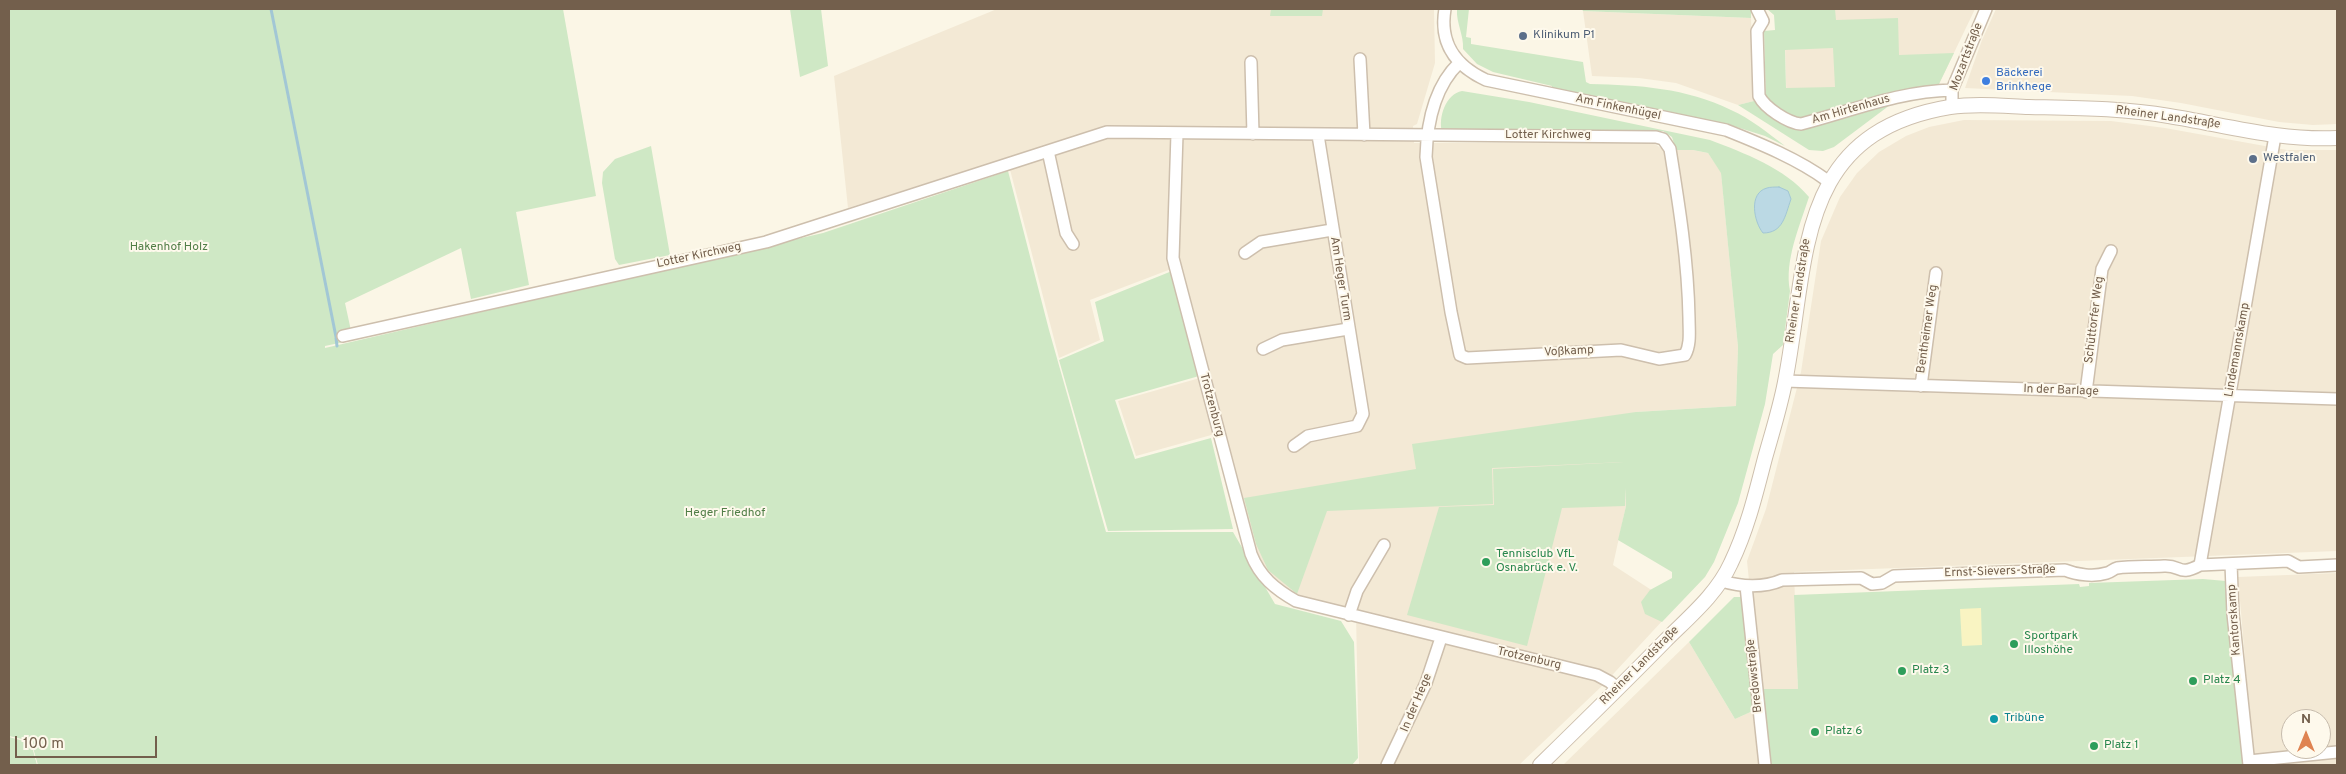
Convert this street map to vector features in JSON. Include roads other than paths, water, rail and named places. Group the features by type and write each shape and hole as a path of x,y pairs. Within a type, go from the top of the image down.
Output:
{"street":[{"name":"Am Finkenhügel","path":"1445,9 1447,42 1451,53 1459,63 1486,80 1726,130 1759,143 1814,171 1828,182"},
{"name":"Am Hirtenhaus","path":"1757,9 1763,21 1757,31 1759,96 1762,102 1793,124 1801,124 1890,99 1930,91 1952,90"},
{"name":"Mozartstraße","path":"1952,106 1952,90 1986,9"},
{"path":"1360,59 1364,135"},
{"path":"1251,62 1253,134"},
{"path":"1427,136 1428,125 1442,82 1459,63"},
{"name":"Rheiner Landstraße","path":"1540,765 1618,689 1722,581 1732,561 1754,504 1785,381 1803,258 1809,232 1828,182 1842,162 1856,149 1886,128 1906,119 1952,106 2112,109 2164,115 2275,136 2337,138"},
{"name":"Lotter Kirchweg","path":"343,336 766,242 1107,132 1656,137 1663,139 1668,144"},
{"name":"Trotzenburg","path":"1177,134 1174,258 1256,569 1274,588 1296,601 1597,675 1618,689"},
{"name":"Am Heger Turm","path":"1294,446 1308,436 1356,426 1362,414 1318,135"},
{"name":"Voßkamp","path":"1427,136 1426,157 1458,350 1460,355 1467,358 1621,350 1659,359 1685,355 1689,348 1689,338 1684,238 1668,144"},
{"name":"Lindemannskamp","path":"2200,565 2275,136"},
{"path":"1048,151 1066,233 1073,244"},
{"name":"Am Heger Turm","path":"1245,253 1261,242 1332,230"},
{"name":"Schüttorfer Weg","path":"2086,392 2102,269 2111,251"},
{"name":"Bentheimer Weg","path":"1921,386 1936,273"},
{"name":"Am Heger Turm","path":"1263,349 1282,340 1348,329"},
{"name":"In der Barlage","path":"1785,381 2337,399"},
{"path":"1349,614 1358,590 1384,545"},
{"name":"Ernst-Sievers-Straße","path":"1722,581 1746,586 1774,584 1782,580 1861,578 1872,584 1882,583 1894,576 2057,570 2084,574 2107,573 2116,568 2168,566 2181,571 2188,571 2200,565 2288,562 2299,567 2337,565"},
{"name":"Kantorskamp","path":"2231,564 2233,614 2249,763"},
{"name":"Bredowstraße","path":"1746,586 1765,765"},
{"name":"In der Hege","path":"1387,765 1426,683 1441,638"},
{"path":"2249,763 2337,752"}],"water":[{"path":"1779,187 1788,191 1791,199 1787,211 1779,227 1770,232 1763,233 1755,215 1757,196 1761,191 1768,188"}],"waterway":[{"path":"271,9 336,337"},
{"path":"336,338 337,346"}],"place":[{"name":"Klinikum P1","path":"1523,36"},
{"name":"Bäckerei Brinkhege","path":"1986,81"},
{"name":"Westfalen","path":"2253,159"},
{"name":"Tennisclub VfL Osnabrück e. V.","path":"1486,562"},
{"name":"Sportpark Illoshöhe","path":"2014,644"},
{"name":"Platz 3","path":"1902,671"},
{"name":"Platz 4","path":"2193,681"},
{"name":"Tribüne","path":"1994,719"},
{"name":"Platz 6","path":"1815,732"},
{"name":"Platz 1","path":"2094,746"}],"park label":[{"name":"Hakenhof Holz","path":"169,248"},
{"name":"Heger Friedhof","path":"725,514"}]}
